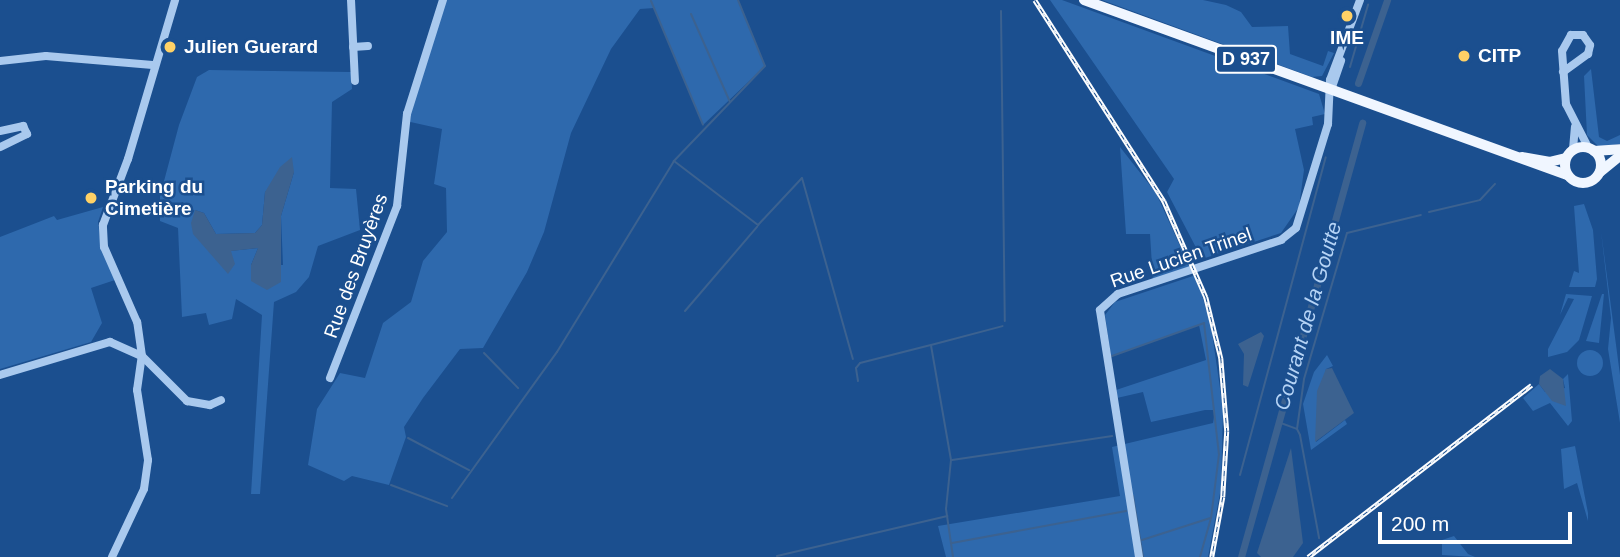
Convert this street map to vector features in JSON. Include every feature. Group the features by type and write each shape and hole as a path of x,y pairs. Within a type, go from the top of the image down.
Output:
{"main road":[{"name":"D 937","path":"1084,0 1567,175"},
{"path":"1620,149 1573,149 1566,158 1567,175 1586,183 1620,156"},
{"path":"1591,149 1601,161 1599,172"},
{"name":"D 937","path":"1511,155 1549,162 1566,158"}],"street":[{"path":"113,557 137,507 148,471 138,390 142,356 133,309 102,235 174,0"},
{"path":"351,0 355,81"},
{"name":"Rue des Bruyères","path":"330,378 397,206 407,114 443,0"},
{"path":"1331,90 1330,79 1360,0"},
{"path":"1563,72 1588,54 1590,45 1583,35 1571,35 1563,45 1563,72 1566,104 1591,149"},
{"path":"353,47 368,46"},
{"path":"0,61 46,56 153,65"},
{"name":"Rue Lucien Trinel","path":"1139,557 1100,310 1118,294 1282,240 1293,231 1322,151 1331,90"},
{"path":"1573,149 1575,121"},
{"path":"0,131 23,126 27,134 0,146"},
{"path":"0,375 98,343 110,342 142,356 187,401 210,405 221,400"}],"shaded area":[{"path":"443,0 738,0 765,66 703,125 654,8 640,9 611,49 571,133 544,232 527,272 483,348 460,349 423,398 404,427 406,437 389,485 352,476 344,481 308,465 317,409 340,373 365,378 383,323 411,302 423,261 447,232 446,188 434,184 442,129 406,121"},
{"path":"1050,0 1062,0 1319,94 1325,114 1312,117 1313,125 1295,129 1304,170 1299,207 1281,233 1202,259 1167,192 1174,179"},
{"path":"1102,0 1203,0 1226,5 1241,12 1252,27 1288,26 1290,54 1323,66 1328,51 1334,53 1322,76 1312,77"},
{"path":"1591,69 1599,137 1607,141 1620,135 1620,144 1599,147 1587,135 1584,76"},
{"path":"209,70 351,72 352,89 332,102 330,188 356,189 360,230 318,246 309,277 296,292 274,302 260,494 251,494 262,315 236,299 232,319 209,325 206,313 182,317 178,228 160,221 160,196 179,125 197,77","holes":["294,172 281,216 283,265 251,265 258,248 230,251 195,210 204,213 216,234 255,233 262,225 265,192"]},
{"path":"1120,147 1156,193 1191,270 1153,282 1150,234 1126,234"},
{"path":"292,157 294,172 281,216 281,282 267,290 251,281 251,265 258,248 231,251 235,264 228,274 193,234 191,223 195,210 204,213 216,234 255,233 262,225 265,192 280,167"},
{"path":"1584,204 1593,230 1597,279 1595,287 1569,287 1574,271 1579,273 1574,206"},
{"path":"103,207 98,222 101,246 115,280 91,288 102,323 91,342 0,369 0,237 54,216 57,220"},
{"path":"1601,231 1620,375 1620,423 1608,349 1611,318"},
{"path":"1196,275 1211,326 1223,409 1221,488 1208,557 946,557 938,526 1120,496 1112,447 1213,423 1215,410 1151,422 1143,392 1117,398 1116,390 1206,360 1199,325 1111,356 1105,315 1115,302"},
{"path":"1566,294 1592,296 1579,340 1567,352 1548,357 1548,349 1574,299 1568,298 1560,315"},
{"path":"1602,294 1599,343 1586,341"},
{"path":"1261,332 1264,336 1248,387 1243,385 1244,354 1238,344"},
{"path":"1590,350 1599,354 1603,363 1599,372 1590,376 1581,372 1577,363 1581,354"},
{"path":"1327,355 1333,366 1326,369 1316,442 1345,420 1347,424 1311,450 1303,404 1314,372"},
{"path":"1332,368 1354,413 1315,442 1317,391 1326,369"},
{"path":"1550,369 1563,379 1566,406 1552,401 1539,384 1540,376"},
{"path":"1568,374 1572,421 1568,426 1550,403 1533,411 1523,398 1539,384 1545,392 1565,388 1563,379"},
{"path":"1575,446 1588,521 1577,483 1564,489 1561,449"},
{"path":"1291,448 1303,543 1293,557 1261,557 1257,553"},
{"path":"1454,536 1468,554 1475,557 1442,555 1442,540"}],"waterway":[{"path":"738,0 765,66 674,161 758,225 802,178 853,359"},
{"name":"Courant de la Goutte","path":"1358,83 1387,0"},
{"path":"651,1 703,125"},
{"path":"1350,67 1368,5"},
{"path":"1001,11 1005,321"},
{"path":"691,14 730,102"},
{"name":"Courant de la Goutte","path":"1241,557 1362,123"},
{"path":"1240,475 1326,157"},
{"path":"452,498 557,352 674,161"},
{"path":"1429,212 1480,200 1495,184"},
{"path":"1297,429 1304,379 1347,233 1421,215"},
{"path":"685,311 757,227"},
{"path":"1112,356 1204,323 1219,454 1211,518 1200,557"},
{"path":"953,557 946,509 951,460 931,345 1003,326"},
{"path":"858,381 856,368 860,363 931,345"},
{"path":"484,353 518,388"},
{"name":"Courant de la Goutte","path":"1278,422 1297,429 1300,435 1319,538"},
{"path":"952,460 1112,436"},
{"path":"408,438 469,470"},
{"path":"391,485 447,506"},
{"path":"1133,496 1143,557"},
{"path":"952,543 1126,511"},
{"path":"777,556 947,516"},
{"path":"1142,540 1210,518"}],"railway":[{"path":"1035,0 1164,201 1206,297 1221,358 1227,431 1223,497 1212,557"},
{"path":"1308,557 1531,385"}],"place":[{"name":"IME","path":"1347,16"},
{"name":"Julien Guerard","path":"170,47"},
{"name":"CITP","path":"1464,56"},
{"name":"Parking du Cimetière","path":"91,198"}]}
